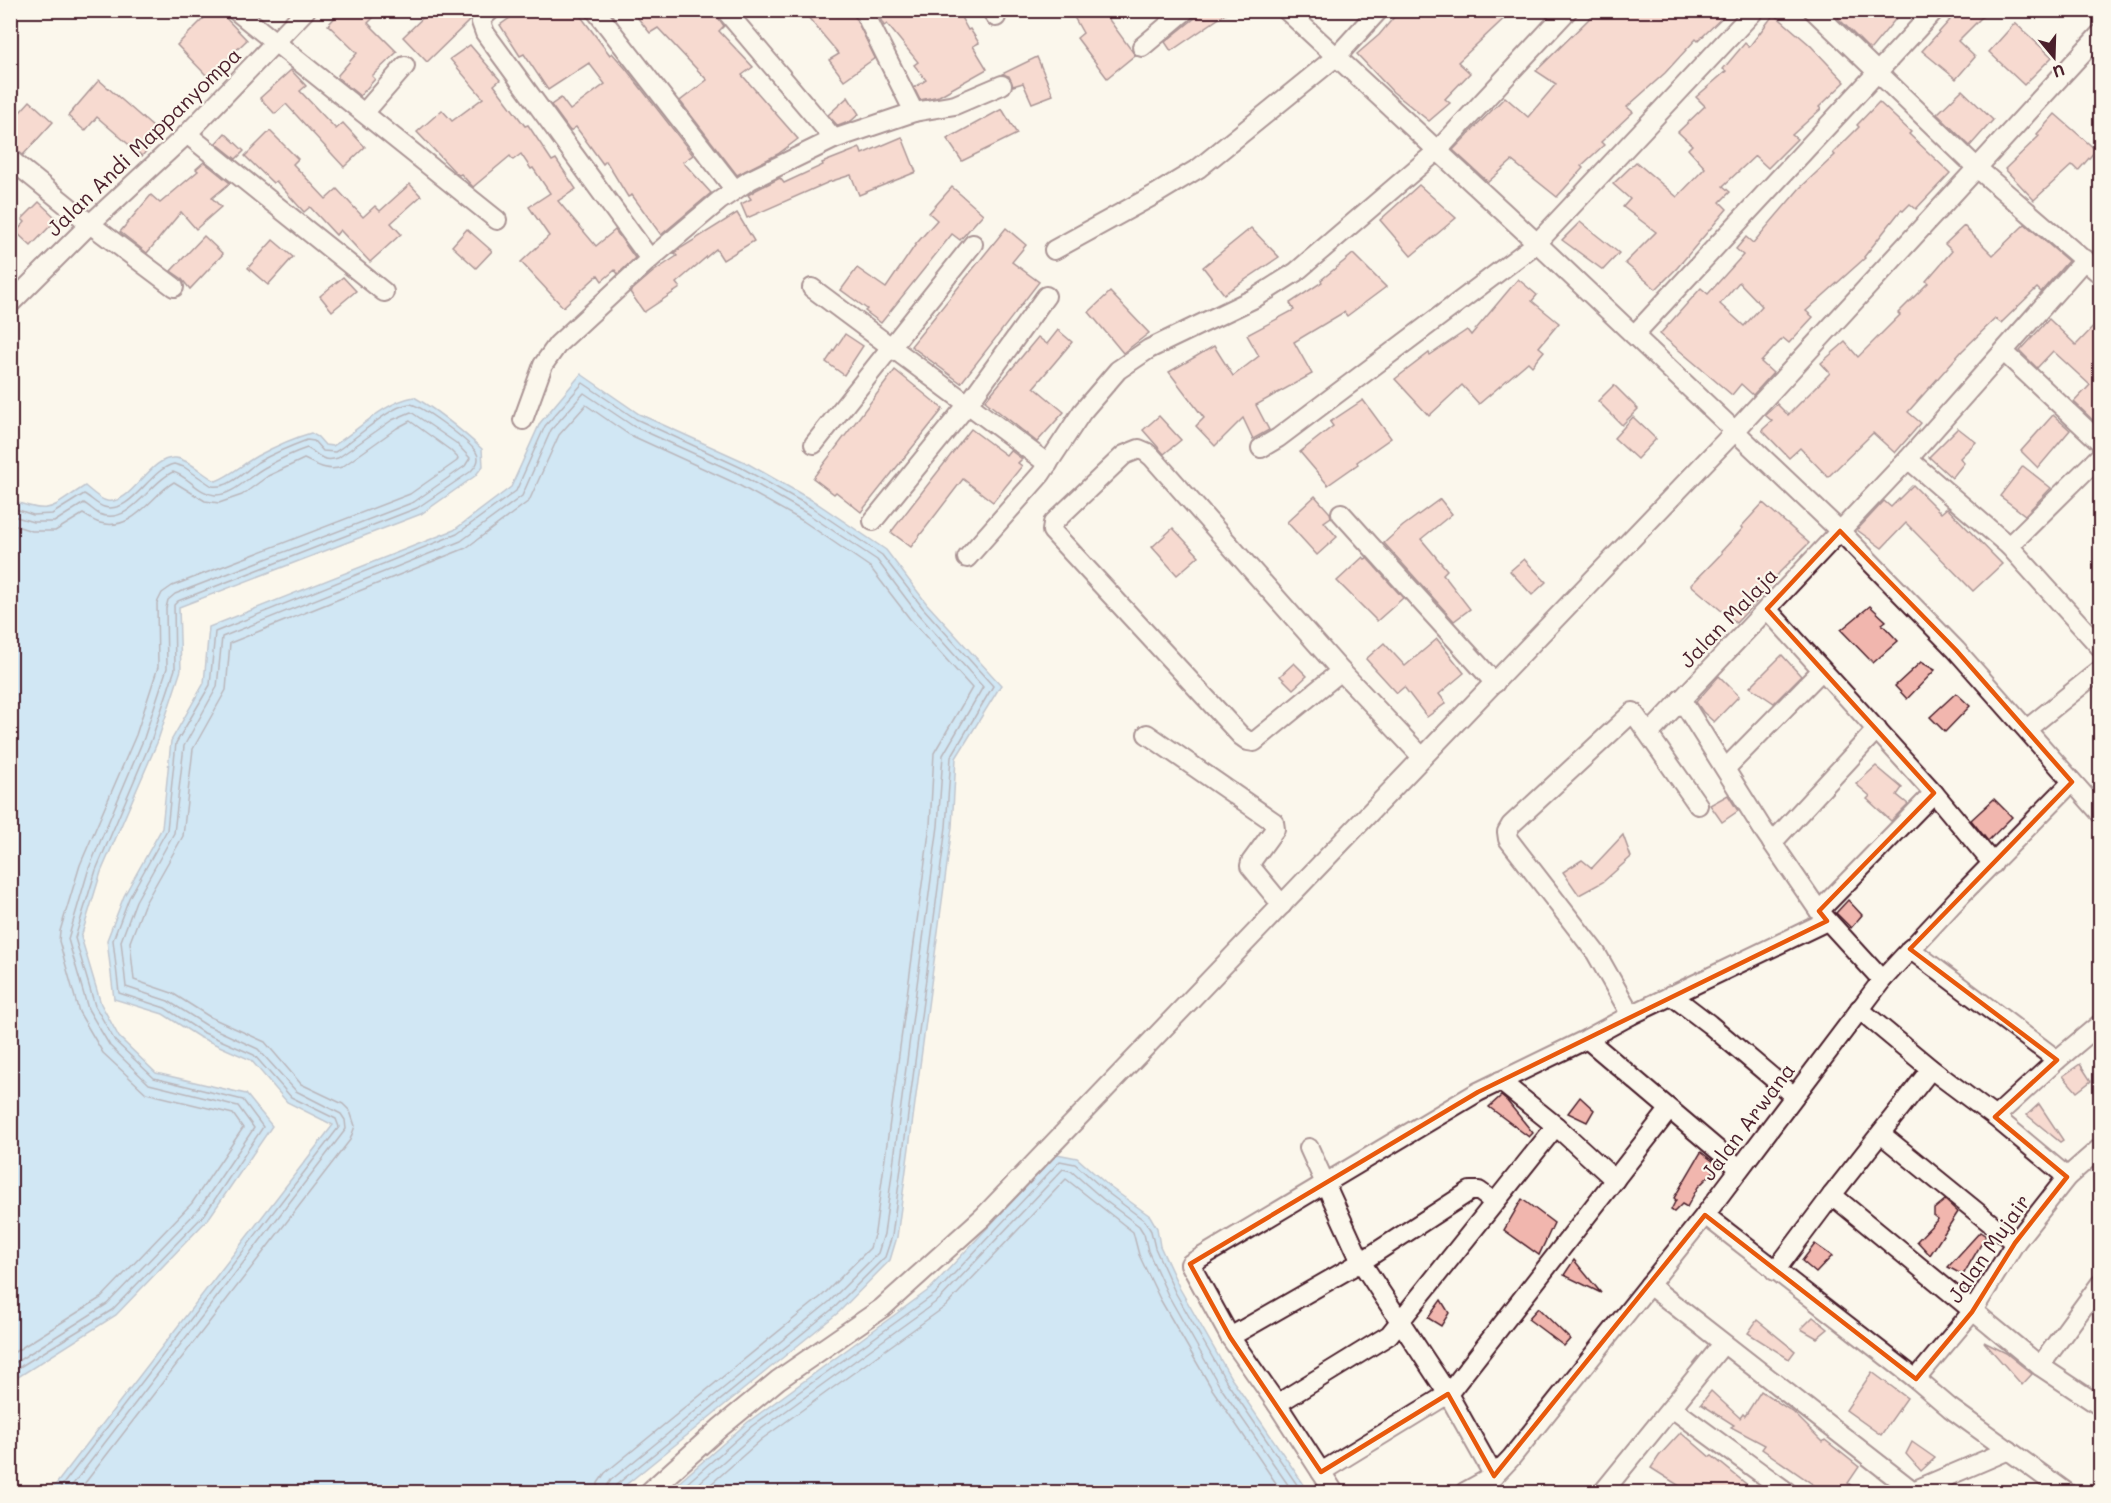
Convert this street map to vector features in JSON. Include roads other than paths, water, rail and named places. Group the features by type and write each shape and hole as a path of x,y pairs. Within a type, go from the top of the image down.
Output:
{"street":[{"path":"235,10 497,220"},
{"name":"Jalan Andi Mappanyompa","path":"10,304 90,224 187,134 306,10"},
{"path":"491,10 482,18 485,33 650,259"},
{"path":"595,10 735,190"},
{"path":"725,10 834,139"},
{"path":"863,10 914,112"},
{"path":"1142,47 1186,10"},
{"path":"1286,10 1537,243 1840,531 1956,650 2100,813"},
{"path":"1054,250 1199,168 1337,56 1379,10"},
{"path":"967,558 1048,464 1082,412 1118,370 1149,350 1280,284 1296,272 1437,151 1568,10"},
{"path":"1261,448 1278,438 1537,243 1755,10"},
{"path":"1813,10 1977,168 2100,274"},
{"path":"1634,335 1935,10"},
{"path":"649,1492 721,1427 778,1380 882,1308 983,1217 1422,757 1496,683 1735,430 2100,34"},
{"path":"364,113 405,66"},
{"path":"523,420 547,357 558,344 650,259 735,190 750,180 834,139 914,112 955,105 1002,85"},
{"path":"187,134 384,292"},
{"path":"10,159 90,224 174,287"},
{"path":"814,444 973,244"},
{"name":"Jalan Malaja","path":"1648,734 1908,459 2085,259"},
{"path":"813,288 1048,464"},
{"path":"873,522 969,404 1046,296"},
{"path":"2004,352 2100,442"},
{"path":"1341,671 1264,735 1250,742 1241,736 1052,531 1051,525 1124,455 1139,449 1146,452 1341,671 1422,757"},
{"path":"1908,459 2009,546 2100,647"},
{"path":"2009,546 2099,461"},
{"path":"1341,513 1496,683"},
{"path":"1767,609 1934,793 1993,864"},
{"path":"1726,768 1822,670"},
{"path":"2027,729 2100,670"},
{"path":"1681,699 1772,843 1823,916 1882,980"},
{"path":"1630,1015 1604,965 1508,839 1507,832 1511,825 1631,713 1635,713 1698,805"},
{"path":"1772,843 1877,729"},
{"path":"1147,734 1272,820 1275,829 1250,866 1282,905"},
{"name":"Jalan Arwana","path":"1465,1492 1494,1476 1511,1458 1705,1215 1882,980 2072,782"},
{"path":"1334,1492 1230,1337 1190,1264 1449,1109 1823,916 1934,793"},
{"path":"1910,949 2057,1060"},
{"path":"1671,995 1794,1096"},
{"path":"1859,1008 1931,1069 1995,1117 2067,1177"},
{"path":"1995,1117 2100,1024"},
{"path":"1587,1039 1739,1168"},
{"path":"1775,1270 1931,1069"},
{"path":"1500,1081 1556,1126 1615,1180"},
{"path":"1321,1472 1448,1394 1669,1110"},
{"path":"1277,1404 1389,1335 1556,1126"},
{"path":"1881,1134 2015,1243"},
{"path":"1309,1148 1361,1262 1448,1394 1494,1476"},
{"name":"Jalan Mujair","path":"1916,1379 1972,1312 2015,1243 2067,1177 2100,1148"},
{"path":"1230,1337 1361,1262 1470,1191 1479,1191 1494,1202"},
{"path":"1832,1195 2040,1366 2100,1406"},
{"path":"1705,1215 1950,1407 2066,1492"},
{"path":"2040,1366 2100,1284"},
{"path":"1649,1285 1911,1492 2009,1450"},
{"path":"1611,1490 1723,1344"},
{"path":"1672,1408 1787,1492"}],"water":[{"path":"581,374 639,414 745,462 815,502 886,550 927,604 1001,685 956,758 952,827 897,1237 890,1260 839,1312 617,1492 50,1492 333,1125 287,1102 251,1060 199,1037 163,1014 114,999 107,940 124,896 162,828 171,741 204,683 209,627 454,530 511,487 540,423"},
{"path":"414,397 458,428 482,449 483,466 475,476 421,514 179,607 181,670 157,743 101,872 81,937 101,1004 119,1037 156,1073 246,1094 272,1126 209,1218 116,1315 15,1379 11,1379 11,500 35,508 50,507 85,486 104,500 116,500 125,496 157,464 166,459 176,458 216,481 263,453 311,433 325,445 333,446 381,411 402,400"},
{"path":"1057,1154 1077,1158 1111,1188 1150,1216 1157,1228 1160,1246 1180,1289 1231,1378 1309,1492 668,1492 748,1422 930,1289"}]}
